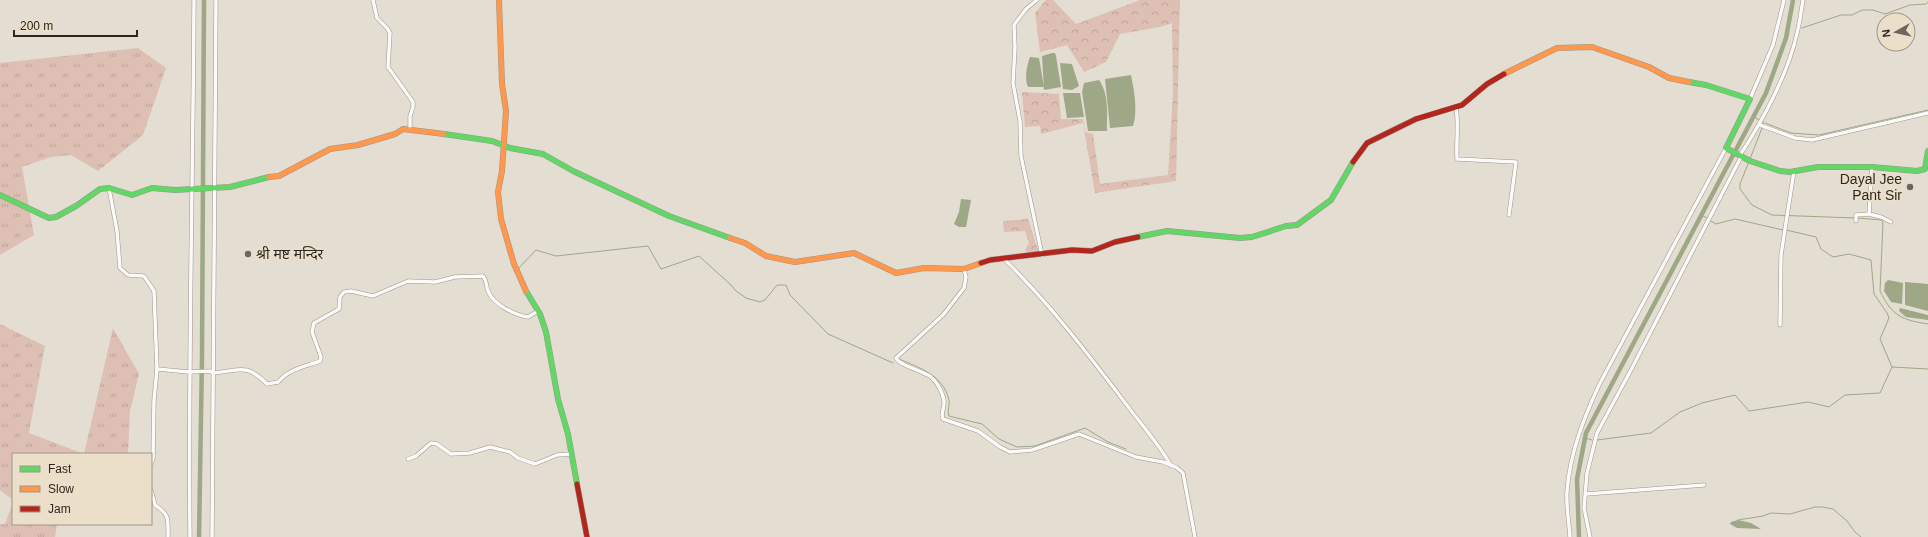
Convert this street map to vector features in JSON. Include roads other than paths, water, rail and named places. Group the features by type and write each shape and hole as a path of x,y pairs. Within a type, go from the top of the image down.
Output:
{"street":[{"path":"190,537 194,188 194,0"},
{"path":"212,537 212,188 216,0"},
{"path":"373,0 377,18 390,33 387,61 388,67 413,102 410,116 410,129"},
{"path":"499,0 502,84 506,110 504,145 498,192 501,219 514,264 538,311 546,332 586,537"},
{"path":"1037,0 1026,9 1014,24 1015,47 1013,83 1020,121 1021,156 1042,255"},
{"path":"1570,537 1567,492 1571,460 1582,423 1599,386 1728,149 1773,45 1784,0"},
{"path":"1590,537 1584,508 1587,473 1596,433 1631,370 1739,155 1760,125 1784,72 1797,35 1803,0"},
{"path":"0,195 49,218 76,206 100,189 109,188 132,195 152,188 166,188 175,190 230,187 262,178 279,176 330,149 358,145 395,134 403,129 410,129 456,137 492,140 498,144 510,148 542,154 573,171 668,216 745,243 766,256 794,262 854,253 896,273 924,268 964,269 990,260 1042,255 1072,250 1092,251 1115,242 1167,231 1240,238 1252,237 1286,226 1297,225 1331,200 1360,149 1367,143 1416,119 1462,105 1487,84 1557,48 1592,47 1649,67 1669,78 1706,84 1750,99"},
{"path":"1456,107 1458,121 1456,142 1457,159 1516,162 1509,215"},
{"path":"1760,125 1795,138 1812,140 1928,113"},
{"path":"1728,149 1739,155 1780,171 1818,168 1872,167 1917,171 1925,169 1928,152"},
{"path":"1869,214 1872,167"},
{"path":"1780,325 1781,255 1794,171"},
{"path":"109,188 117,232 120,268 128,275 144,276 154,291 157,369 154,400 152,462"},
{"path":"1856,221 1856,215 1869,214 1881,217 1891,222"},
{"path":"1004,259 1029,284 1058,317 1150,435 1171,466"},
{"path":"964,269 966,283 960,293 934,324 896,358 900,363 931,377 939,387 944,402 941,415 943,420 978,431 1000,447 1010,452 1032,450 1079,434 1136,457 1164,462 1183,473 1195,537"},
{"path":"157,369 211,372 247,369 255,372 267,384 278,382 284,375 295,369 320,361 321,357 312,332 314,323 339,310 340,297 344,292 351,291 373,296 408,281 435,282 455,277 483,276 493,299 513,312 528,317 538,311"},
{"path":"408,459 416,456 427,444 431,442 437,444 451,454 470,453 490,447 510,452 518,458 535,464 557,455 571,454"},
{"path":"1586,494 1704,485"},
{"path":"152,495 154,505 165,512 168,517 168,537"}],"waterway":[{"path":"199,537 202,357 204,0"},
{"path":"1579,537 1577,479 1586,433 1766,93 1786,38 1793,0"},
{"path":"1802,28 1841,15 1852,15 1862,10 1873,10 1885,14 1910,5 1926,4 1928,2"},
{"path":"1765,123 1791,133 1819,135 1928,110"},
{"path":"1753,116 1759,120"},
{"path":"1750,159 1762,128"},
{"path":"1748,164 1740,184 1740,189 1752,205 1772,215 1855,218"},
{"path":"1701,215 1707,218"},
{"path":"1857,218 1882,220 1880,291 1884,299 1899,315 1911,321 1928,324"},
{"path":"1709,220 1716,224 1735,219 1783,230"},
{"path":"1786,230 1816,237 1821,249 1833,257 1849,254 1871,260 1874,294 1889,318 1880,339 1892,367 1928,369"},
{"path":"519,268 536,250 556,256 648,246 661,269 699,256 736,291 746,298 760,302 765,300 777,285 786,285 790,295 828,334 893,363"},
{"path":"899,359 922,369 942,384 949,400 949,416 982,424 999,439 1017,447 1035,446 1085,428 1108,442 1126,449"},
{"path":"1597,440 1651,433 1680,412 1702,403 1735,395 1749,411 1808,402 1829,407 1845,395 1880,393 1892,367"},
{"path":"1585,438 1592,440"},
{"path":"1738,520 1763,516 1771,513 1790,514 1815,507 1822,507 1833,509 1847,521 1855,532 1861,537"}],"place":[{"name":"Dayal Jee Pant Sir","path":"1910,187"},
{"name":"श्री मष्ट मन्दिर","path":"248,254"}]}
